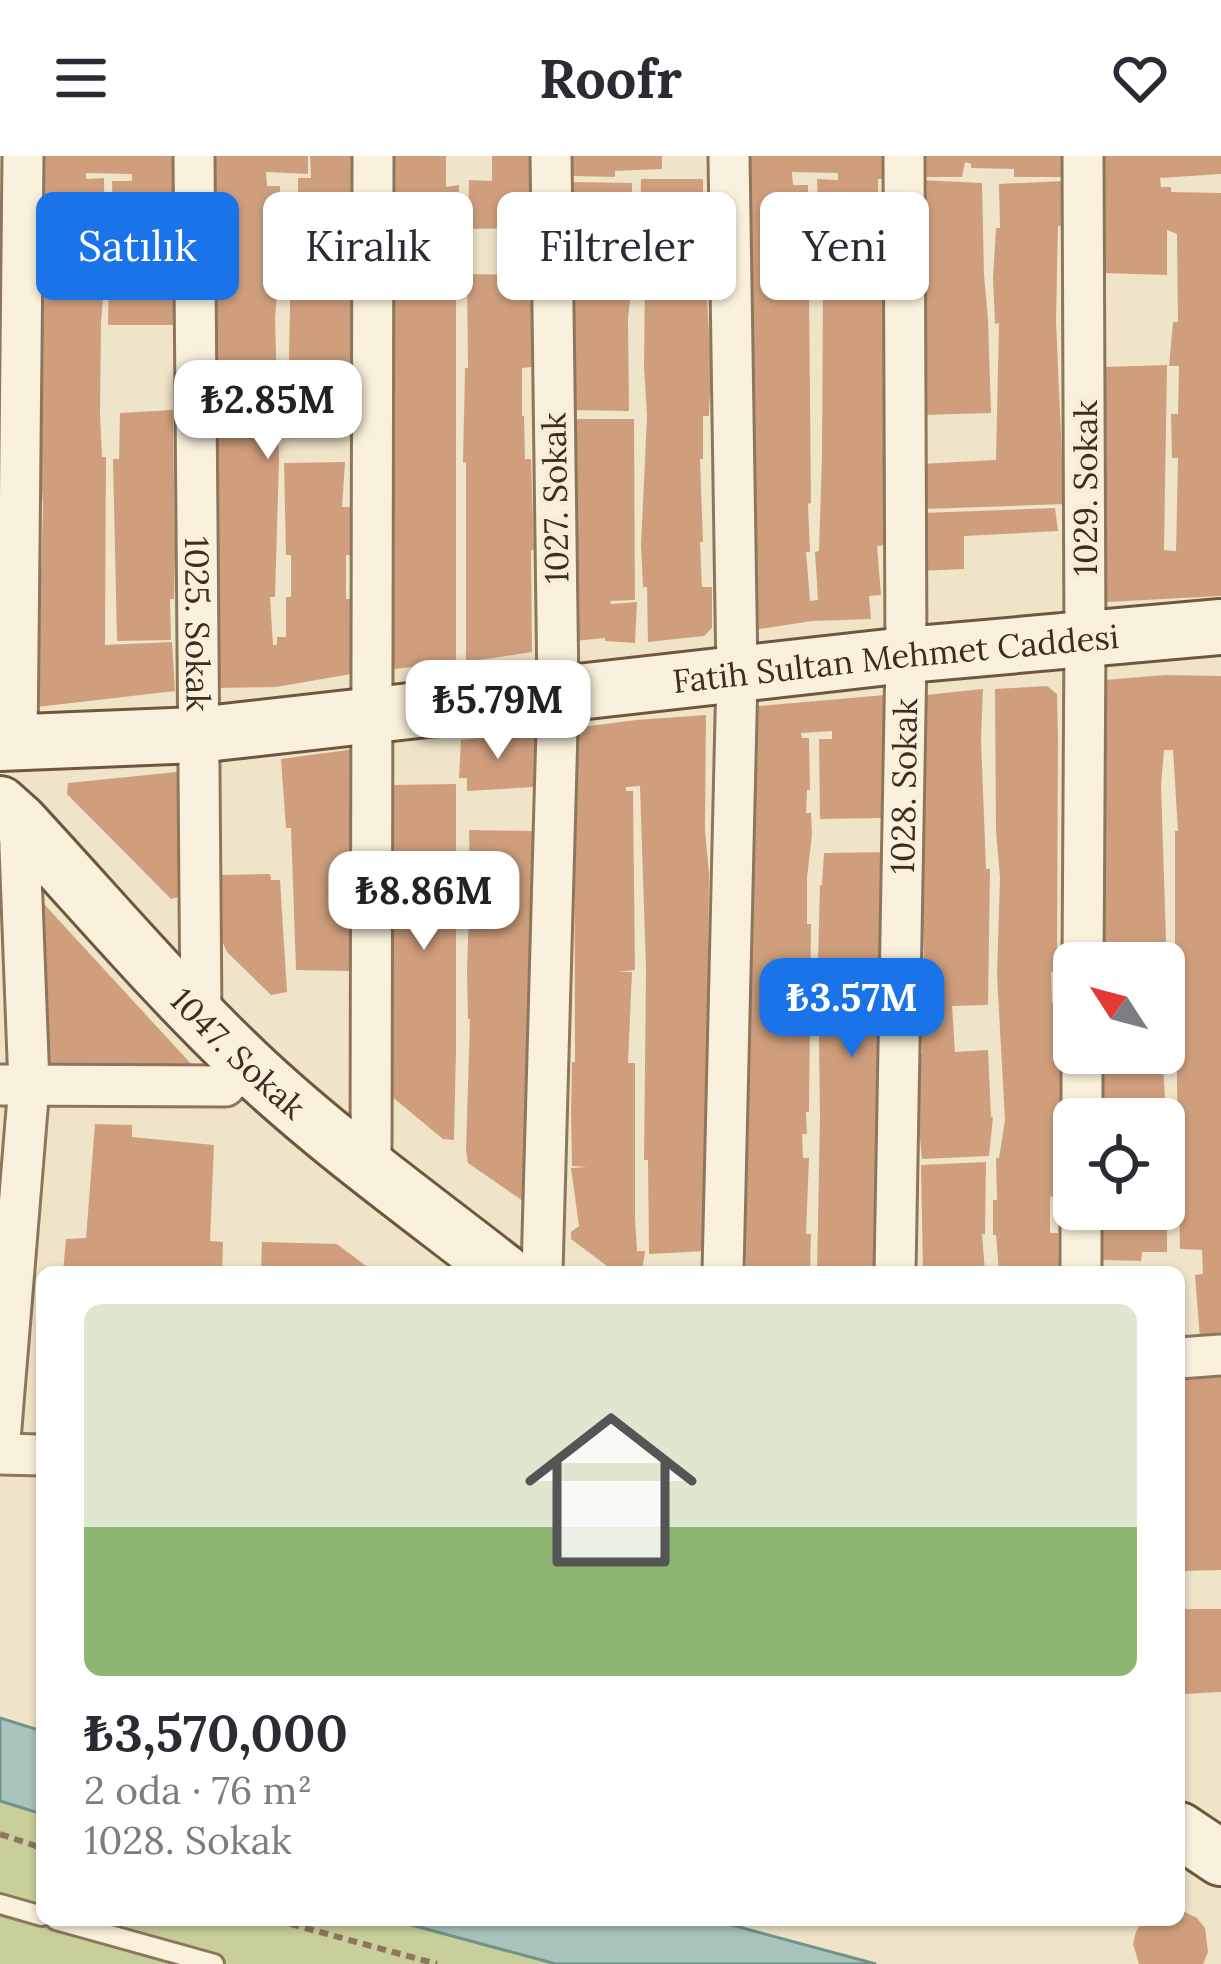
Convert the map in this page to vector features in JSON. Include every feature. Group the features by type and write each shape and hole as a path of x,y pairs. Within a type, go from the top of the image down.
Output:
{"main road":[{"name":"Fatih Sultan Mehmet Caddesi","path":"9,743 197,735 906,655 1221,628"},
{"name":"1047. Sokak","path":"10,813 246,1063 496,1266"},
{"path":"1185,1834 1221,1858"}],"street":[{"path":"9,743 23,156"},
{"name":"1025. Sokak","path":"194,156 201,1018"},
{"path":"371,1168 373,156"},
{"name":"1027. Sokak","path":"542,1266 558,693 551,156"},
{"path":"723,1266 737,675 729,156"},
{"name":"1028. Sokak","path":"896,1266 906,655 904,156"},
{"name":"1029. Sokak","path":"1083,156 1083,942"},
{"path":"0,1440 14,1085 10,813"},
{"path":"14,1085 225,1086 246,1063"},
{"path":"1081,1230 1081,1266"},
{"path":"1185,1357 1221,1354"},
{"path":"0,1454 36,1454"}],"lane":[{"path":"0,1904 36,1914"},
{"path":"78,1926 214,1964"}],"path":[{"path":"0,1834 36,1846"},
{"path":"298,1926 437,1964"}],"green space":[{"path":"0,1801 36,1812 36,1926 415,1926 556,1964 0,1964"}],"water":[{"path":"0,1718 36,1729 36,1812 0,1801"},
{"path":"415,1926 735,1926 876,1964 556,1964"}],"building":[{"path":"44,156 177,156 177,192 112,192 112,181 132,181 132,174 86,173 86,179 104,178 104,192 44,192"},
{"path":"213,156 308,156 308,174 266,172 267,186 280,186 280,192 263,192 263,300 277,300 279,460 275,597 270,597 273,645 277,637 286,637 286,597 291,597 284,463 345,462 342,507 354,507 354,555 346,555 346,599 352,599 351,674 276,687 218,688 214,318 215,300 239,300 239,192 214,192"},
{"path":"310,156 355,156 354,192 298,192 298,178 311,178"},
{"path":"393,156 446,156 446,187 459,185 459,192 393,192"},
{"path":"492,156 534,156 533,192 497,192 497,229 473,229 469,180 492,181"},
{"path":"573,156 662,156 662,169 615,171 615,177 573,176"},
{"path":"746,156 883,156 878,192 818,192 817,179 838,180 838,173 792,172 793,185 808,185 808,192 760,192 760,300 809,300 811,503 810,552 806,552 810,601 818,600 815,552 819,551 822,456 823,300 884,300 890,507 886,545 877,546 881,595 869,596 871,619 753,630"},
{"path":"922,156 1062,156 1063,177 1014,177 1014,169 971,168 965,162 962,177 922,177"},
{"path":"1102,156 1221,156 1221,174 1160,178 1161,187 1171,187 1171,192 1221,193 1221,596 1107,602 1103,367 1167,365 1164,550 1176,551 1178,458 1172,458 1171,414 1178,414 1179,366 1169,366 1173,322 1178,322 1177,234 1167,230 1167,275 1102,273"},
{"path":"641,179 703,179 703,192 641,192"},
{"path":"920,180 982,183 991,413 922,415 921,300 929,300 929,192 920,192"},
{"path":"1063,181 1056,321 1064,504 924,509 921,464 996,460 999,323 995,324 993,278 996,228 1000,228 999,184"},
{"path":"572,182 632,183 632,192 572,192"},
{"path":"473,274 497,274 497,300 532,300 531,367 522,368 525,459 531,459 532,652 466,662 463,463 467,300 473,300"},
{"path":"42,300 103,300 105,645 172,642 175,691 37,707"},
{"path":"108,300 175,300 174,325 108,325"},
{"path":"290,300 353,300 351,412 288,413"},
{"path":"393,300 456,300 456,662 394,669"},
{"path":"571,300 630,300 629,411 569,410"},
{"path":"645,300 707,300 711,367 709,416 703,416 700,459 700,542 702,587 712,587 712,628 704,636 648,642 641,545 647,417"},
{"path":"173,410 171,640 117,641 113,459 119,459 120,413"},
{"path":"568,419 634,419 635,600 610,601 637,602 635,643 605,638 574,641"},
{"path":"1055,508 1058,531 964,536 964,569 922,571 921,513"},
{"path":"1221,676 1221,1337 1200,1339 1195,1275 1203,1274 1202,1250 1180,1249 1180,1230 1185,1230 1185,1098 1177,1098 1177,1074 1185,1074 1185,942 1175,942 1178,831 1173,750 1164,750 1161,785 1166,942 1103,942 1105,680"},
{"path":"1047,686 1057,694 1058,737 1057,942 1053,942 1051,972 1053,1074 1062,1074 1062,1098 1053,1098 1050,1233 1058,1233 1059,1266 999,1266 993,1235 996,1158 1005,1120 995,689"},
{"path":"983,689 986,869 990,869 988,1005 952,1006 955,1052 988,1050 993,1117 989,1156 922,1159 918,1117 925,695"},
{"path":"885,695 884,818 820,819 819,739 832,739 832,731 801,733 802,738 809,738 806,813 811,813 812,834 807,878 807,924 811,924 809,1112 807,1134 802,1134 803,1158 809,1158 806,1234 811,1234 810,1266 746,1266 748,707"},
{"path":"706,715 706,1251 649,1254 640,786 626,787 633,791 635,970 618,972 632,972 628,1063 635,1063 635,1218 637,1251 645,1251 643,1266 607,1266 571,1239 571,1232 579,1226 571,1168 587,1167 572,1166 574,728"},
{"path":"535,732 533,787 467,791 467,778 459,778 461,740"},
{"path":"355,749 350,971 296,970 291,828 286,828 281,759"},
{"path":"187,771 182,896 171,899 67,794 68,783"},
{"path":"456,784 454,1140 443,1139 391,1096 390,876 392,785"},
{"path":"469,830 532,831 531,1197 523,1201 468,1163 466,1150"},
{"path":"888,852 881,1266 817,1266 818,960 824,853"},
{"path":"270,874 271,880 280,880 287,992 271,995 227,952 218,932 216,882 221,875"},
{"path":"43,903 194,1067 38,1068 36,904"},
{"path":"1100,1074 1164,1074 1165,1098 1102,1098"},
{"path":"95,1124 132,1125 132,1137 214,1145 210,1241 223,1242 222,1266 64,1266 66,1239 86,1238"},
{"path":"986,1162 985,1266 923,1266 921,1165"},
{"path":"1101,1230 1167,1230 1167,1252 1142,1252 1141,1261 1101,1260"},
{"path":"262,1242 337,1244 366,1266 261,1266"},
{"path":"1221,1376 1221,1570 1185,1571 1185,1377"},
{"path":"1185,1609 1221,1609 1221,1692 1185,1694"},
{"path":"1185,1912 1205,1928 1208,1952 1203,1964 1139,1964 1133,1944 1139,1926 1185,1926"}]}
